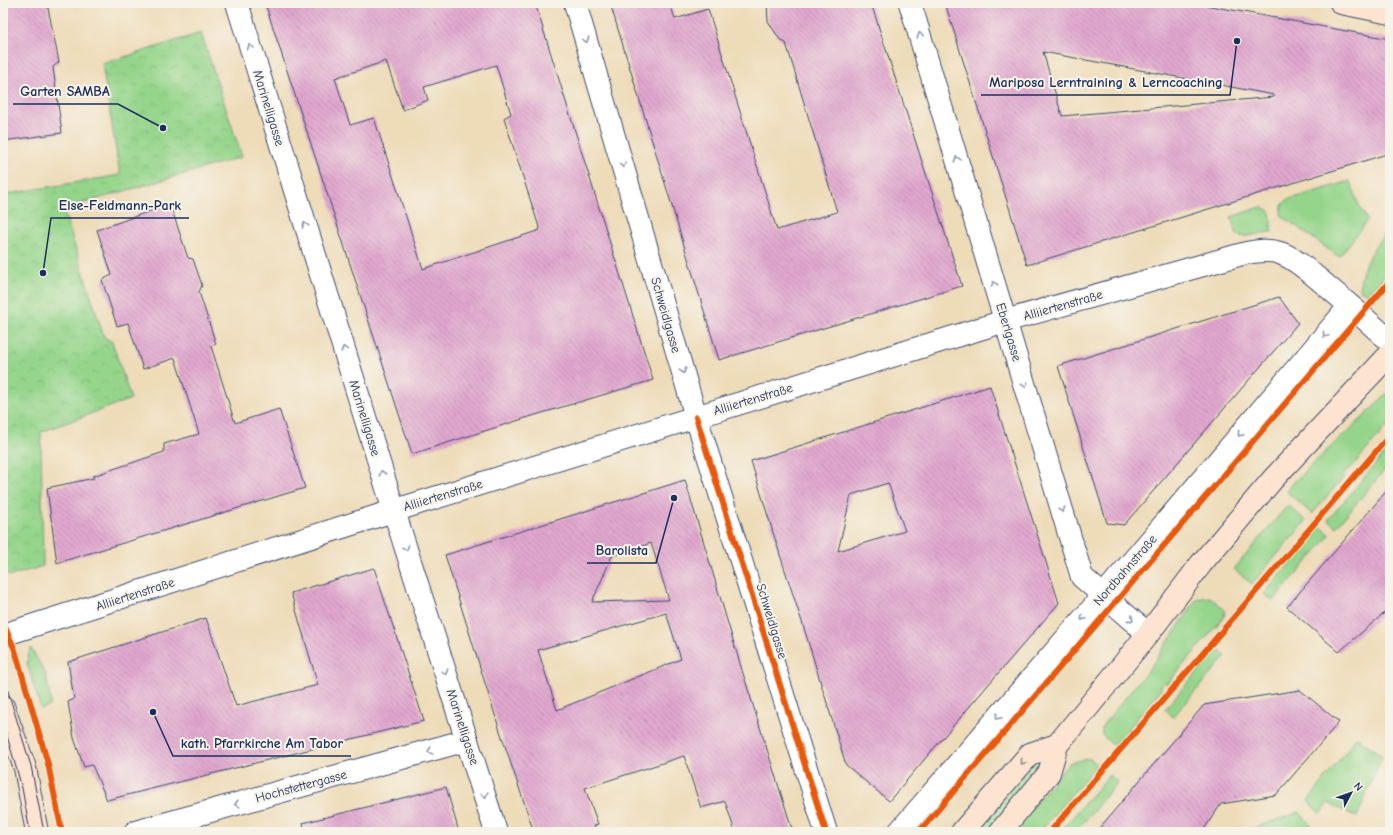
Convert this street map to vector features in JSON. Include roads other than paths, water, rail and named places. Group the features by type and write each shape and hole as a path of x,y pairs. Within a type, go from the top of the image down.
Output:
{"main road":[{"path":"1341,3 1390,13"},
{"path":"1000,832 1049,774 1057,745 1148,634 1201,564 1273,479 1390,354"},
{"path":"3,706 25,768 37,832"},
{"path":"962,832 1030,754 1057,745"}],"street":[{"name":"Marinelligasse","path":"237,3 394,510 496,832"},
{"name":"Schweidlgasse","path":"575,3 696,417 826,832"},
{"name":"Eberlgasse","path":"910,3 1082,577 1148,634"},
{"name":"Alliiertenstraße","path":"3,635 394,510 1005,321 1246,252 1262,250 1280,253 1291,259 1310,272 1390,341"},
{"name":"Nordbahnstraße","path":"899,832 1103,596 1350,306"},
{"name":"Hochstettergasse","path":"135,832 467,740"}],"tram line":[{"path":"3,675 31,766 44,832"},
{"path":"3,722 22,788 30,832"}],"place":[{"name":"Mariposa Lerntraining & Lerncoaching","path":"1237,41"},
{"name":"Garten SAMBA","path":"163,128"},
{"name":"Else-Feldmann-Park","path":"43,273"},
{"name":"Barolista","path":"674,498"},
{"name":"kath. Pfarrkirche Am Tabor","path":"153,712"}]}
